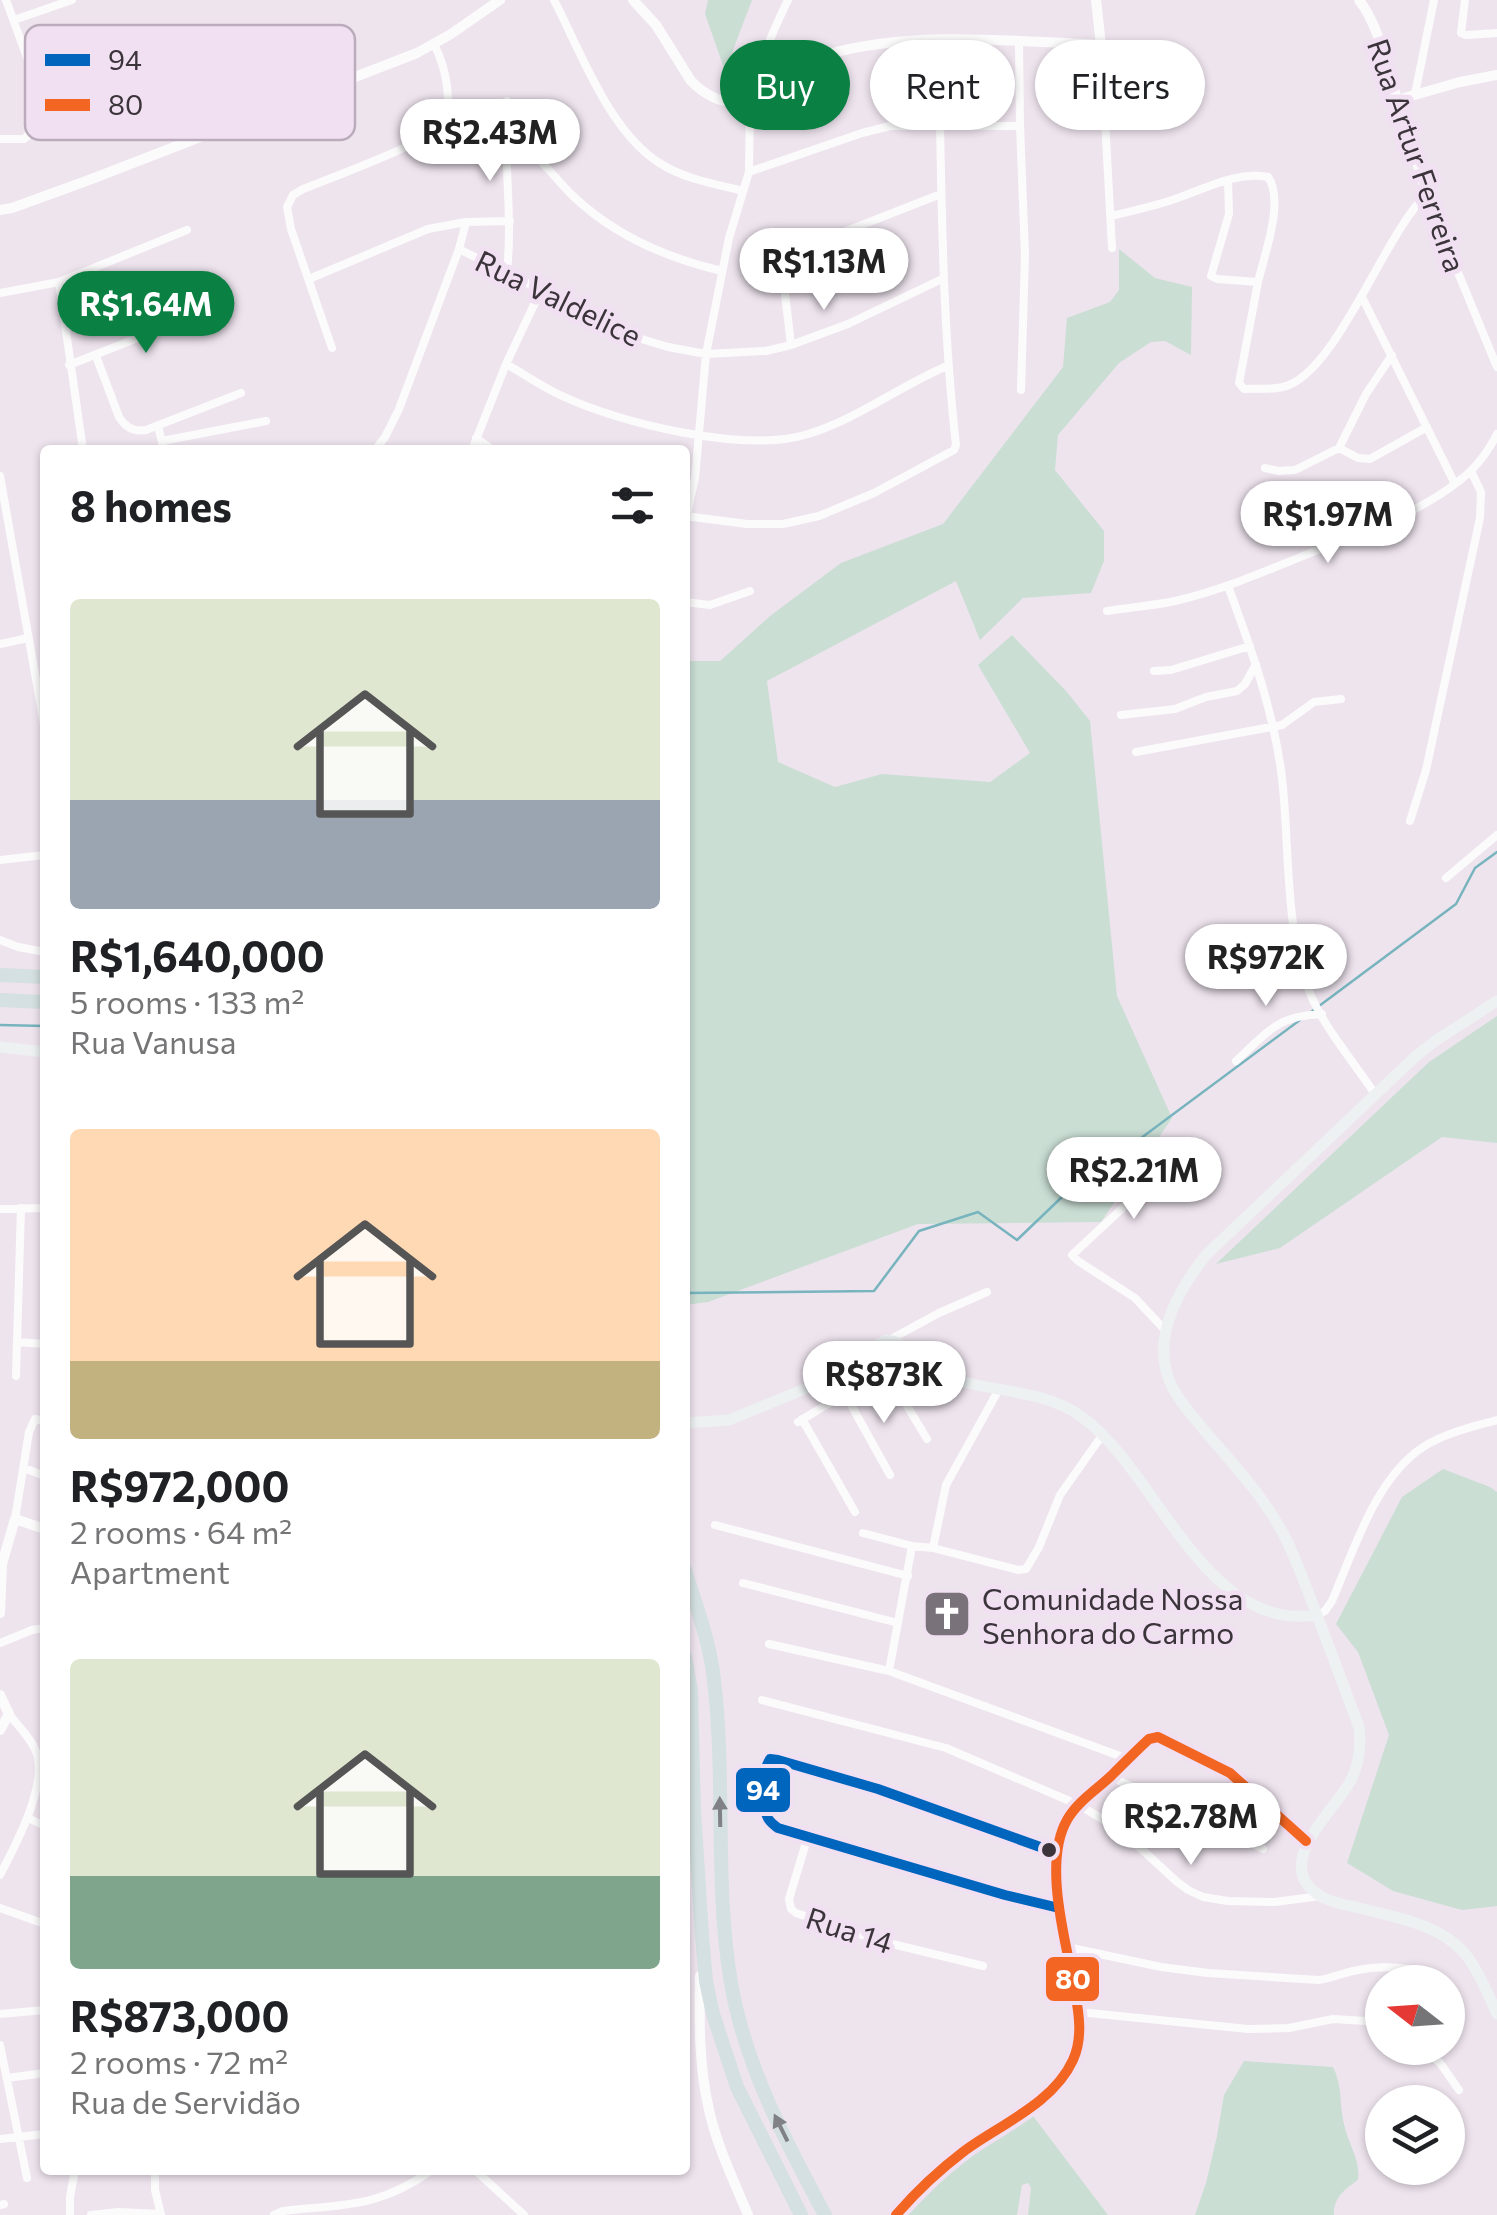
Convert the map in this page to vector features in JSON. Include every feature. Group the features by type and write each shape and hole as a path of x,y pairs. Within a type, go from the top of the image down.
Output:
{"highway":[{"path":"0,975 40,977"},
{"path":"0,1000 40,1002"},
{"path":"690,1586 714,1676 723,1919 731,1985 757,2074 824,2215"},
{"path":"690,1727 706,1980 722,2048 737,2087 801,2215"}],"main road":[{"path":"1497,1002 1435,1041 1206,1255 1183,1288 1166,1330 1164,1359 1173,1388 1254,1490 1294,1556 1359,1727 1358,1764 1351,1781 1306,1841 1302,1858 1309,1888 1320,1896 1417,1924 1448,1938 1469,1959 1497,2014"},
{"path":"0,1048 40,1052"},
{"path":"690,1423 729,1420 807,1388 890,1339 941,1374 1070,1408 1126,1458 1195,1554 1232,1591 1271,1613 1317,1615"}],"street":[{"path":"6,0 25,50"},
{"path":"14,20 72,0"},
{"path":"355,75 434,44 500,0"},
{"path":"554,0 602,97 642,148 663,166 743,191"},
{"path":"632,0 656,25 691,81 720,99"},
{"path":"771,40 788,0"},
{"path":"1096,0 1101,40"},
{"name":"Rua Artur Ferreira","path":"1359,0 1378,38 1426,195 1497,367"},
{"path":"1415,94 1434,0"},
{"path":"1465,0 1461,33 1497,34"},
{"path":"850,50 930,40 1035,42"},
{"path":"1019,42 1025,255 1021,390"},
{"path":"332,348 286,207 297,192 420,140 439,128 446,112 446,83 442,59 434,44"},
{"path":"1397,100 1497,75"},
{"path":"506,271 510,220 504,135 507,100"},
{"path":"1015,126 1020,126"},
{"path":"690,500 706,354 722,271 749,172 752,130"},
{"path":"749,172 874,130"},
{"path":"690,518 782,524 819,516 874,494 953,452 956,445 942,279 940,130"},
{"path":"1106,130 1112,248"},
{"path":"504,135 530,148 570,194 614,229 673,258 722,271"},
{"path":"0,139 25,138"},
{"path":"0,195 2,210 190,140"},
{"path":"1111,216 1228,180 1268,177 1273,182 1273,218 1239,383 1244,389 1286,387 1319,360 1362,297 1396,234 1426,195"},
{"path":"1228,180 1229,214 1211,276 1258,282"},
{"path":"790,346 784,285 791,258 812,244 941,194"},
{"path":"309,278 428,229 510,220"},
{"path":"379,445 399,409 460,248 466,222"},
{"path":"0,293 59,282 187,230"},
{"name":"Rua Valdelice","path":"460,248 636,336 668,348 706,354 790,346 848,324 942,279"},
{"path":"59,282 82,445"},
{"path":"474,445 506,364 542,290"},
{"path":"1362,297 1455,484"},
{"path":"69,365 208,310"},
{"path":"1265,468 1295,470 1339,448 1366,394 1392,355"},
{"path":"96,356 123,424 141,431 241,393"},
{"path":"506,364 588,406 662,428 749,442 808,434 947,366"},
{"path":"167,445 266,421"},
{"path":"158,426 163,445"},
{"path":"1339,448 1370,460 1427,427"},
{"path":"1107,610 1171,602 1228,586 1376,526 1455,484 1471,471 1497,434"},
{"path":"476,438 486,445"},
{"path":"1410,821 1426,770 1480,518 1481,492 1471,471"},
{"path":"0,476 40,703"},
{"path":"1228,586 1256,664 1280,766 1300,961 1312,998 1375,1094"},
{"path":"690,603 710,605 750,592"},
{"path":"0,644 28,638"},
{"path":"1154,671 1171,670 1250,646"},
{"path":"1121,714 1175,709 1237,690 1256,664"},
{"path":"1136,752 1282,725 1314,702 1341,699"},
{"path":"1446,878 1497,835"},
{"path":"0,860 40,856"},
{"path":"0,940 40,951"},
{"path":"1236,1061 1280,1023 1292,1017 1322,1014"},
{"path":"1166,1330 1135,1298 1072,1255 1171,1163"},
{"path":"16,1376 21,1208"},
{"path":"0,1209 40,1208"},
{"path":"890,1339 988,1292"},
{"path":"16,1342 40,1344"},
{"path":"855,1512 800,1420 912,1353"},
{"path":"885,1370 927,1438"},
{"path":"933,1548 946,1485 999,1389"},
{"path":"845,1394 890,1475"},
{"path":"0,1610 2,1554 15,1519 29,1432 34,1420 40,1421"},
{"path":"1317,1615 1332,1601 1380,1491 1396,1470 1423,1448 1450,1434 1497,1420"},
{"path":"863,1533 1026,1569 1060,1495 1103,1434"},
{"path":"24,1468 40,1474"},
{"path":"15,1519 40,1527"},
{"path":"716,1524 908,1576"},
{"path":"889,1671 912,1546"},
{"path":"743,1583 898,1624"},
{"path":"0,1644 40,1629"},
{"path":"769,1644 889,1671 1128,1758"},
{"path":"0,1695 37,1755 28,1818 0,1875"},
{"path":"762,1700 946,1748 1079,1805 1135,1841 1176,1881 1203,1897 1264,1902 1320,1896"},
{"path":"0,1730 9,1714"},
{"path":"896,2215 962,2152 1048,2092 1074,2058 1079,2012 1059,1908 1057,1853 1068,1817 1148,1738 1158,1738 1230,1774 1306,1841"},
{"path":"1057,1853 878,1789 774,1759 766,1765 766,1816 778,1828 1059,1908"},
{"path":"1110,1776 1262,1849"},
{"path":"28,1818 40,1824"},
{"name":"Rua 14","path":"808,1836 789,1899 796,1913 880,1940 983,1966"},
{"path":"0,1908 40,1922"},
{"path":"702,1935 704,2080 718,2140 748,2215"},
{"path":"1067,1947 1208,1973 1318,1980 1365,1969"},
{"path":"0,2014 40,2010"},
{"path":"1079,2012 1248,2029 1288,2028 1333,2019 1365,2022"},
{"path":"0,2045 27,2178"},
{"path":"7,2078 40,2074"},
{"path":"0,2139 40,2135"},
{"path":"70,2215 73,2175"},
{"path":"90,2215 161,2214 156,2202 155,2175"},
{"path":"274,2215 353,2205 393,2194 424,2175"},
{"path":"480,2175 524,2215"},
{"path":"353,2205 356,2215"}],"green space":[{"path":"708,0 752,0 737,40 720,40 720,57 705,14"},
{"path":"1119,249 1155,278 1192,287 1191,355 1165,341 1151,342 1119,363 1058,435 1055,470 1104,531 1104,561 1091,593 1023,598 980,640 956,581 767,681 778,762 835,787 882,774 990,782 1030,753 978,665 1012,635 1067,692 1090,721 1117,996 1172,1118 1101,1222 918,1224 708,1302 690,1304 690,661 720,661 770,616 841,563 943,524 1063,367 1067,318 1110,302 1119,290"},
{"path":"1497,1016 1497,1143 1442,1137 1280,1248 1216,1264 1429,1062"},
{"path":"1443,1469 1497,1492 1497,1906 1462,1910 1393,1891 1347,1863 1389,1735 1358,1652 1336,1624 1402,1497"},
{"path":"1244,2061 1333,2067 1358,2173 1358,2180 1338,2199 1334,2215 1195,2215 1206,2183 1224,2095"},
{"path":"1033,2116 1108,2215 1028,2215 1028,2183 1022,2185 1017,2215 908,2215 957,2165"}],"waterway":[{"path":"1311,1012 1456,904 1475,868 1497,852"},
{"path":"690,1293 874,1291 919,1231 978,1212 1017,1240 1063,1196 1300,1020"},
{"path":"0,1025 40,1026"}],"transit line":[{"name":"80","path":"896,2215 954,2159 1039,2101 1073,2060 1079,2022 1058,1901 1060,1837 1076,1808 1149,1739 1158,1737 1230,1773 1306,1841"},
{"name":"94","path":"1057,1853 878,1789 778,1760 770,1759 765,1771 765,1810 778,1828 1059,1908"}],"place":[{"name":"Comunidade Nossa Senhora do Carmo","path":"947,1614"}]}
